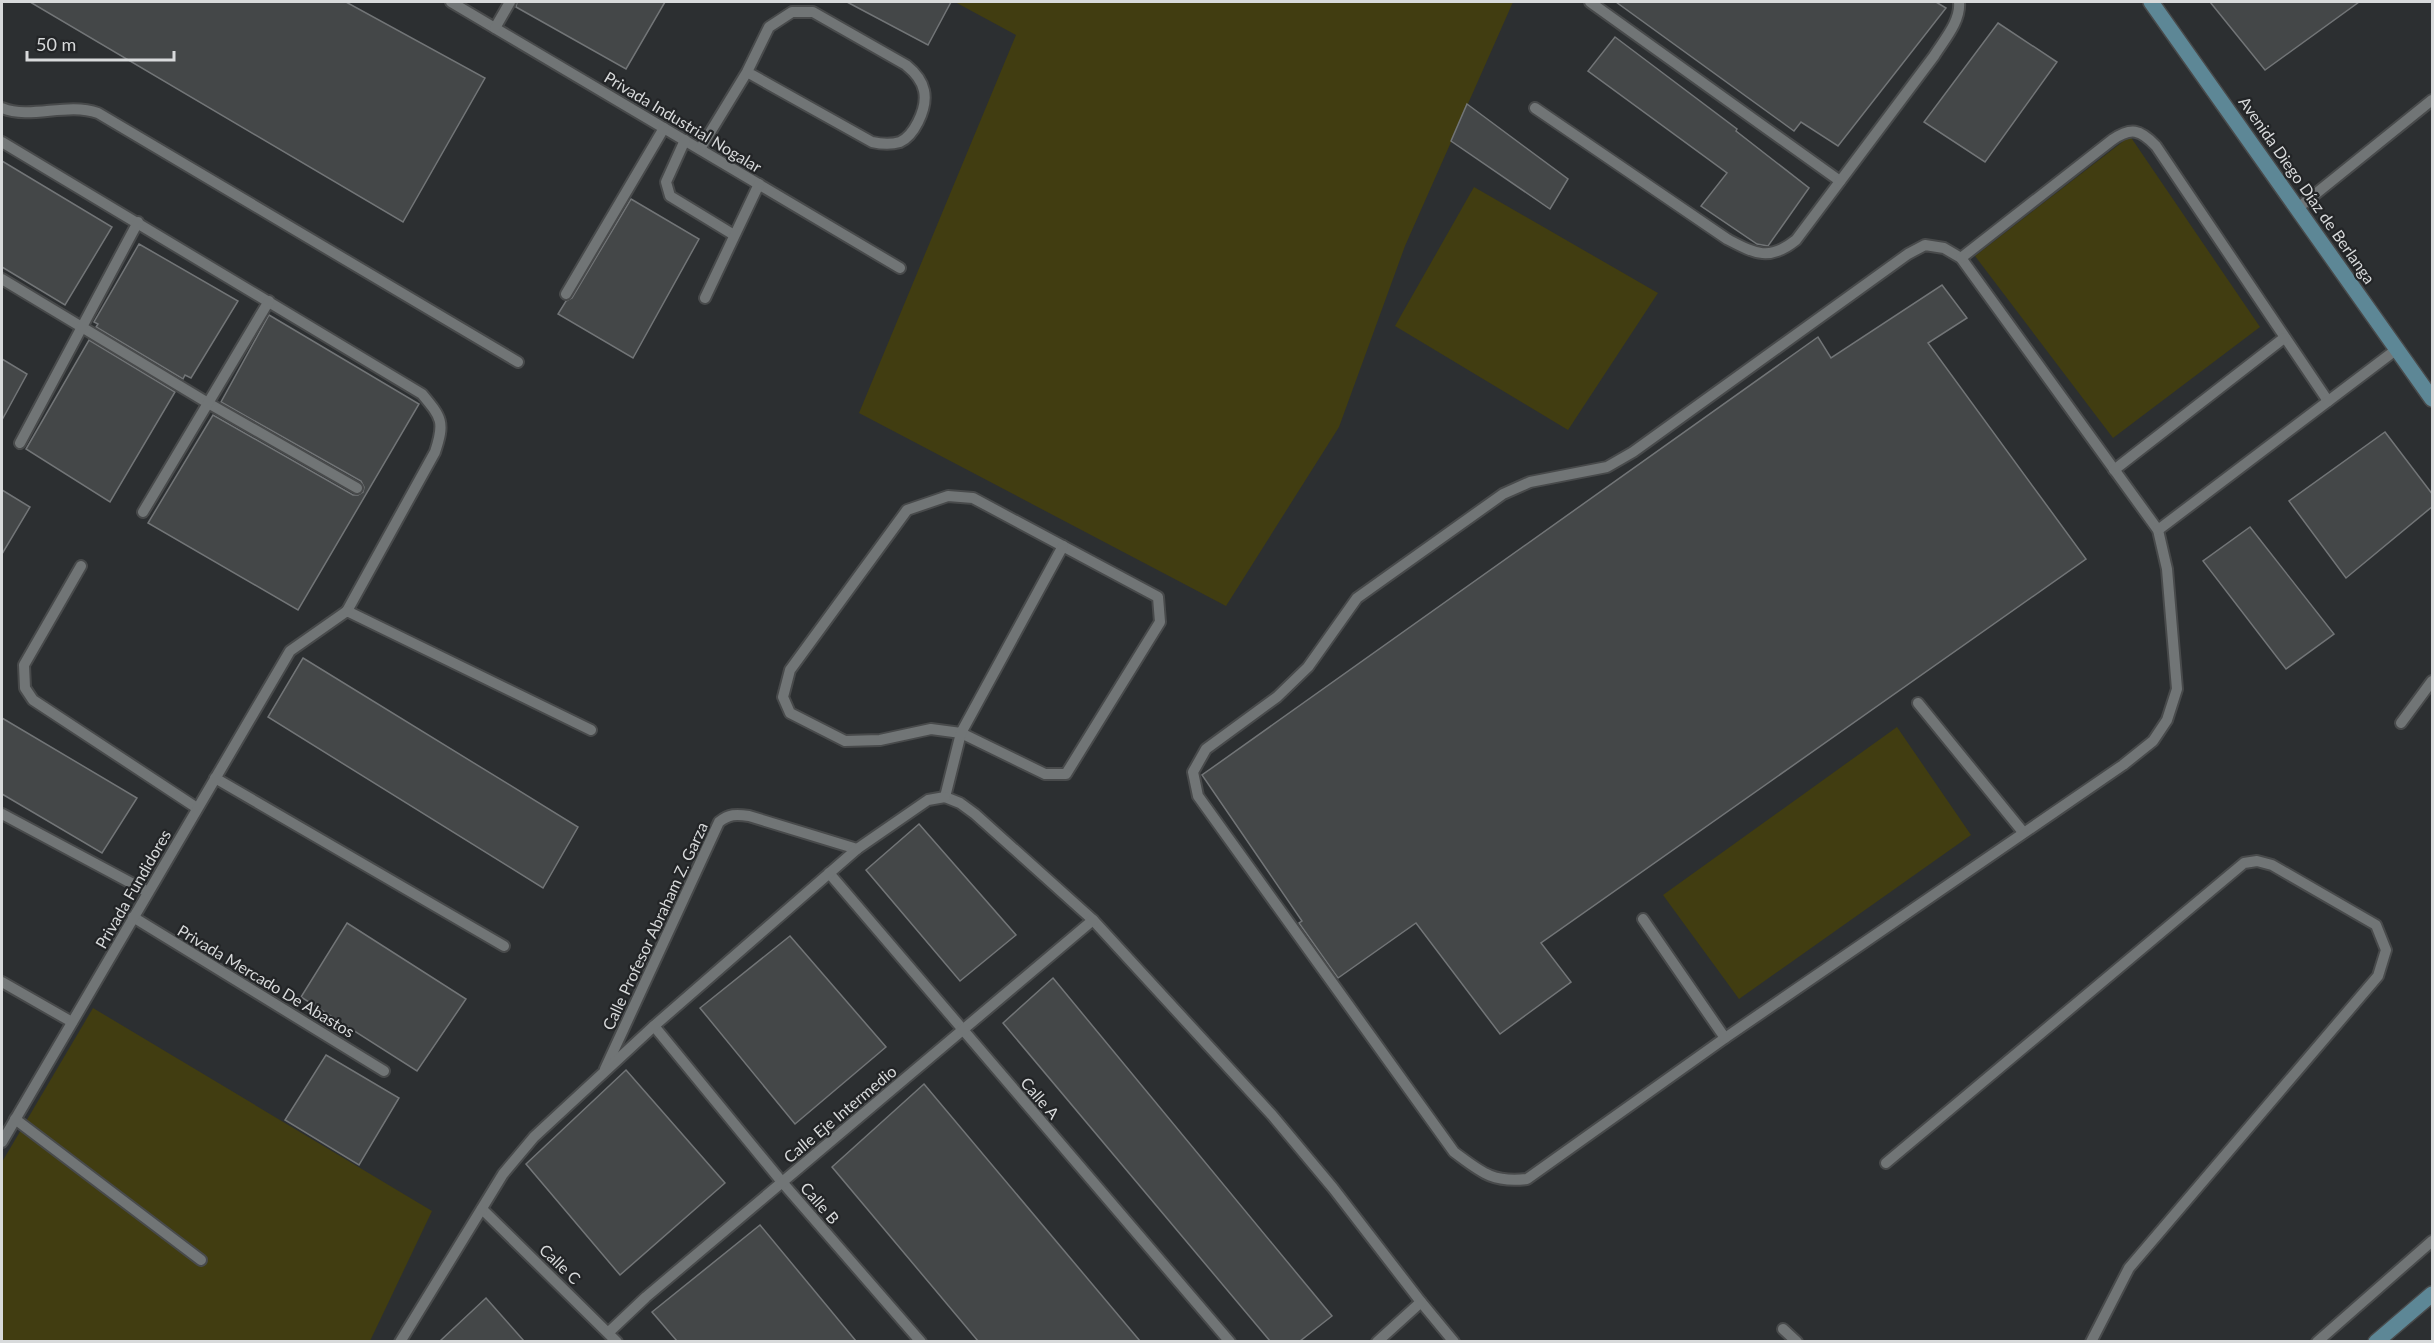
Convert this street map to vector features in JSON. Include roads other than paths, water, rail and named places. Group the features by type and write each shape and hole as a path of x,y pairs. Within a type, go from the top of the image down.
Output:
{"street":[{"name":"Avenida Diego Díaz de Berlanga","path":"2151,2 2433,399"},
{"path":"2376,1341 2433,1294"}],"lane":[{"name":"Privada Industrial Nogalar","path":"451,2 900,268"},
{"path":"495,28 510,2"},
{"path":"1590,2 1840,181"},
{"path":"1535,108 1727,239 1755,253 1770,254 1784,250 1796,240 1952,28 1960,10 1959,2"},
{"path":"700,149 747,72 769,27 792,12 813,12 917,73 925,90 925,109 913,132 901,141 887,144 872,142 747,72"},
{"path":"2298,208 2433,100"},
{"path":"2,108 20,112 83,108 98,113 518,362"},
{"path":"566,294 664,128"},
{"path":"1961,258 2124,132 2134,131 2147,136 2328,401"},
{"path":"685,140 666,182 670,196 734,235"},
{"path":"2,142 422,394 439,414 441,432 435,452 347,611 591,730"},
{"path":"705,298 759,184"},
{"path":"20,443 138,222"},
{"path":"1925,246 1944,248 1961,258 2158,530 2167,569 2177,689 2167,720 2153,741 2123,765 1725,1038 1527,1179 1507,1182 1481,1173 1454,1152 1246,863 1198,796 1193,772 1206,749 1276,697 1308,667 1358,598 1479,510 1503,494 1530,482 1607,467 1633,453 1908,254 1925,246"},
{"path":"2,279 208,403 357,488"},
{"path":"143,512 269,301"},
{"path":"2114,470 2284,338"},
{"path":"2158,530 2397,349"},
{"path":"948,496 973,498 1158,597 1160,622 1066,774 1045,774 961,733 931,729 880,740 845,741 790,713 783,697 790,670 907,510 948,496"},
{"path":"1063,546 961,733 945,797 975,813 1093,920 1272,1115 1334,1188 1421,1302 1455,1341"},
{"path":"81,566 24,665 25,688 33,700 197,808"},
{"name":"Privada Fundidores","path":"2,1142 290,651 347,611"},
{"path":"2400,723 2433,681"},
{"path":"1918,703 2023,832"},
{"path":"215,777 504,946"},
{"name":"Calle Profesor Abraham Z. Garza","path":"402,1337 503,1174 534,1137 654,1026 856,849 928,800 945,797"},
{"path":"2,814 148,892"},
{"name":"Calle Profesor Abraham Z. Garza","path":"602,1075 719,822 735,814 749,816 856,849"},
{"path":"1886,1163 2244,863 2257,861 2272,865 2376,925 2386,950 2378,976 2129,1268 2091,1341"},
{"name":"Calle A","path":"829,873 962,1031 1230,1341"},
{"name":"Privada Mercado De Abastos","path":"133,917 384,1071"},
{"path":"1643,919 1725,1038"},
{"name":"Calle Eje Intermedio","path":"609,1332 646,1297 1093,920"},
{"path":"2,982 72,1022"},
{"name":"Calle B","path":"654,1026 782,1182 921,1341"},
{"path":"15,1119 201,1260"},
{"name":"Calle C","path":"482,1209 617,1341"},
{"path":"2318,1341 2433,1241"},
{"path":"1377,1341 1421,1302"},
{"path":"1783,1329 1797,1341"},
{"path":"402,1337 414,1341"}]}
